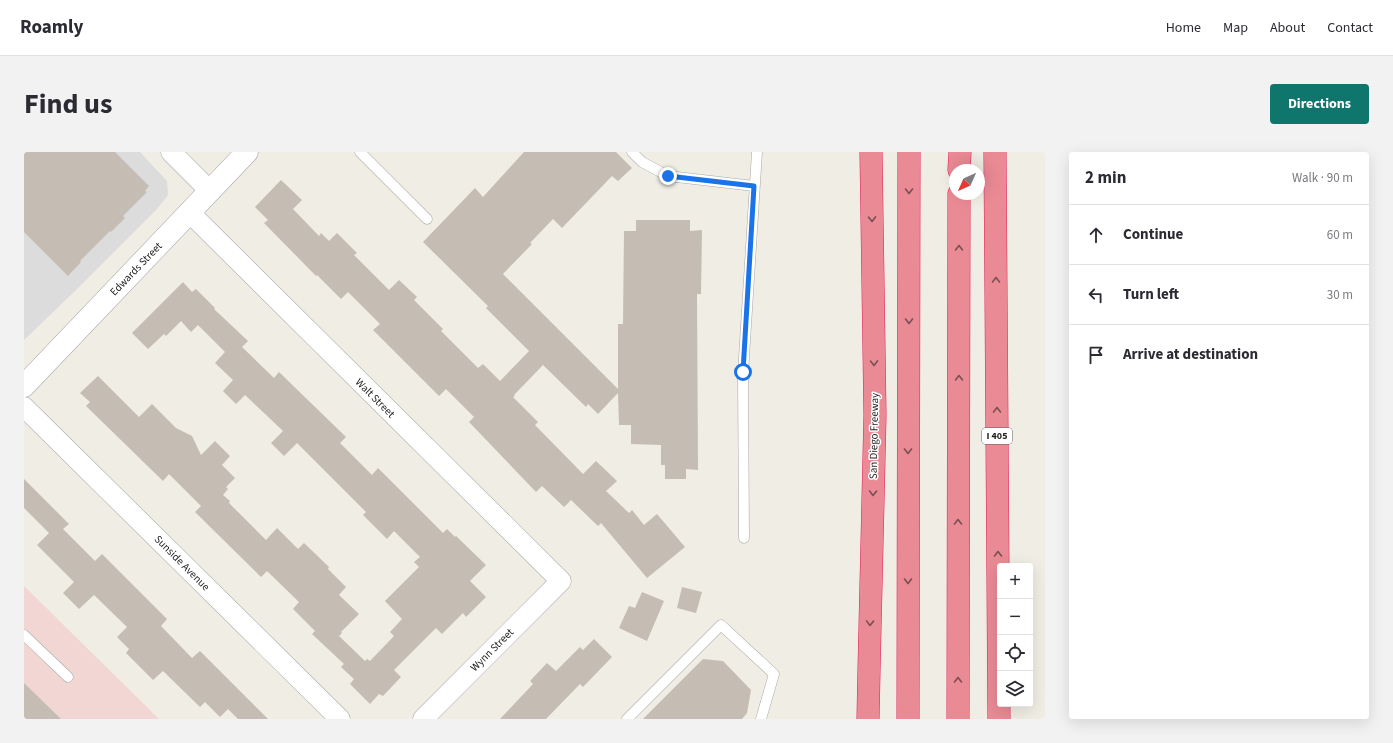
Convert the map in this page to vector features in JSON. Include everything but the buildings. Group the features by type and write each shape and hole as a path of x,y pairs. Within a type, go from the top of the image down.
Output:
{"highway":[{"name":"San Diego Freeway","path":"868,719 875,415 871,152"},
{"path":"908,719 909,152"},
{"path":"959,164 960,152"},
{"name":"I 405","path":"995,152 999,719"},
{"path":"958,719 959,200"},
{"path":"865,719 868,670"}],"street":[{"path":"171,152 210,191"},
{"name":"Edwards Street","path":"24,386 248,152"},
{"name":"Walt Street","path":"190,213 561,581"},
{"name":"Sunside Avenue","path":"24,407 340,719"},
{"name":"Wynn Street","path":"423,719 561,581"}],"lane":[{"path":"360,152 427,219"},
{"path":"632,152 642,162 668,176 754,186"},
{"path":"744,538 743,372 757,152"},
{"path":"627,719 721,625 774,674 761,719"},
{"path":"24,635 68,677"}],"shaded area":[{"path":"24,152 140,152 167,181 168,195 157,209 24,340"},
{"path":"24,586 159,719 24,719"}],"route":[{"path":"668,176 754,186 743,372"}]}
